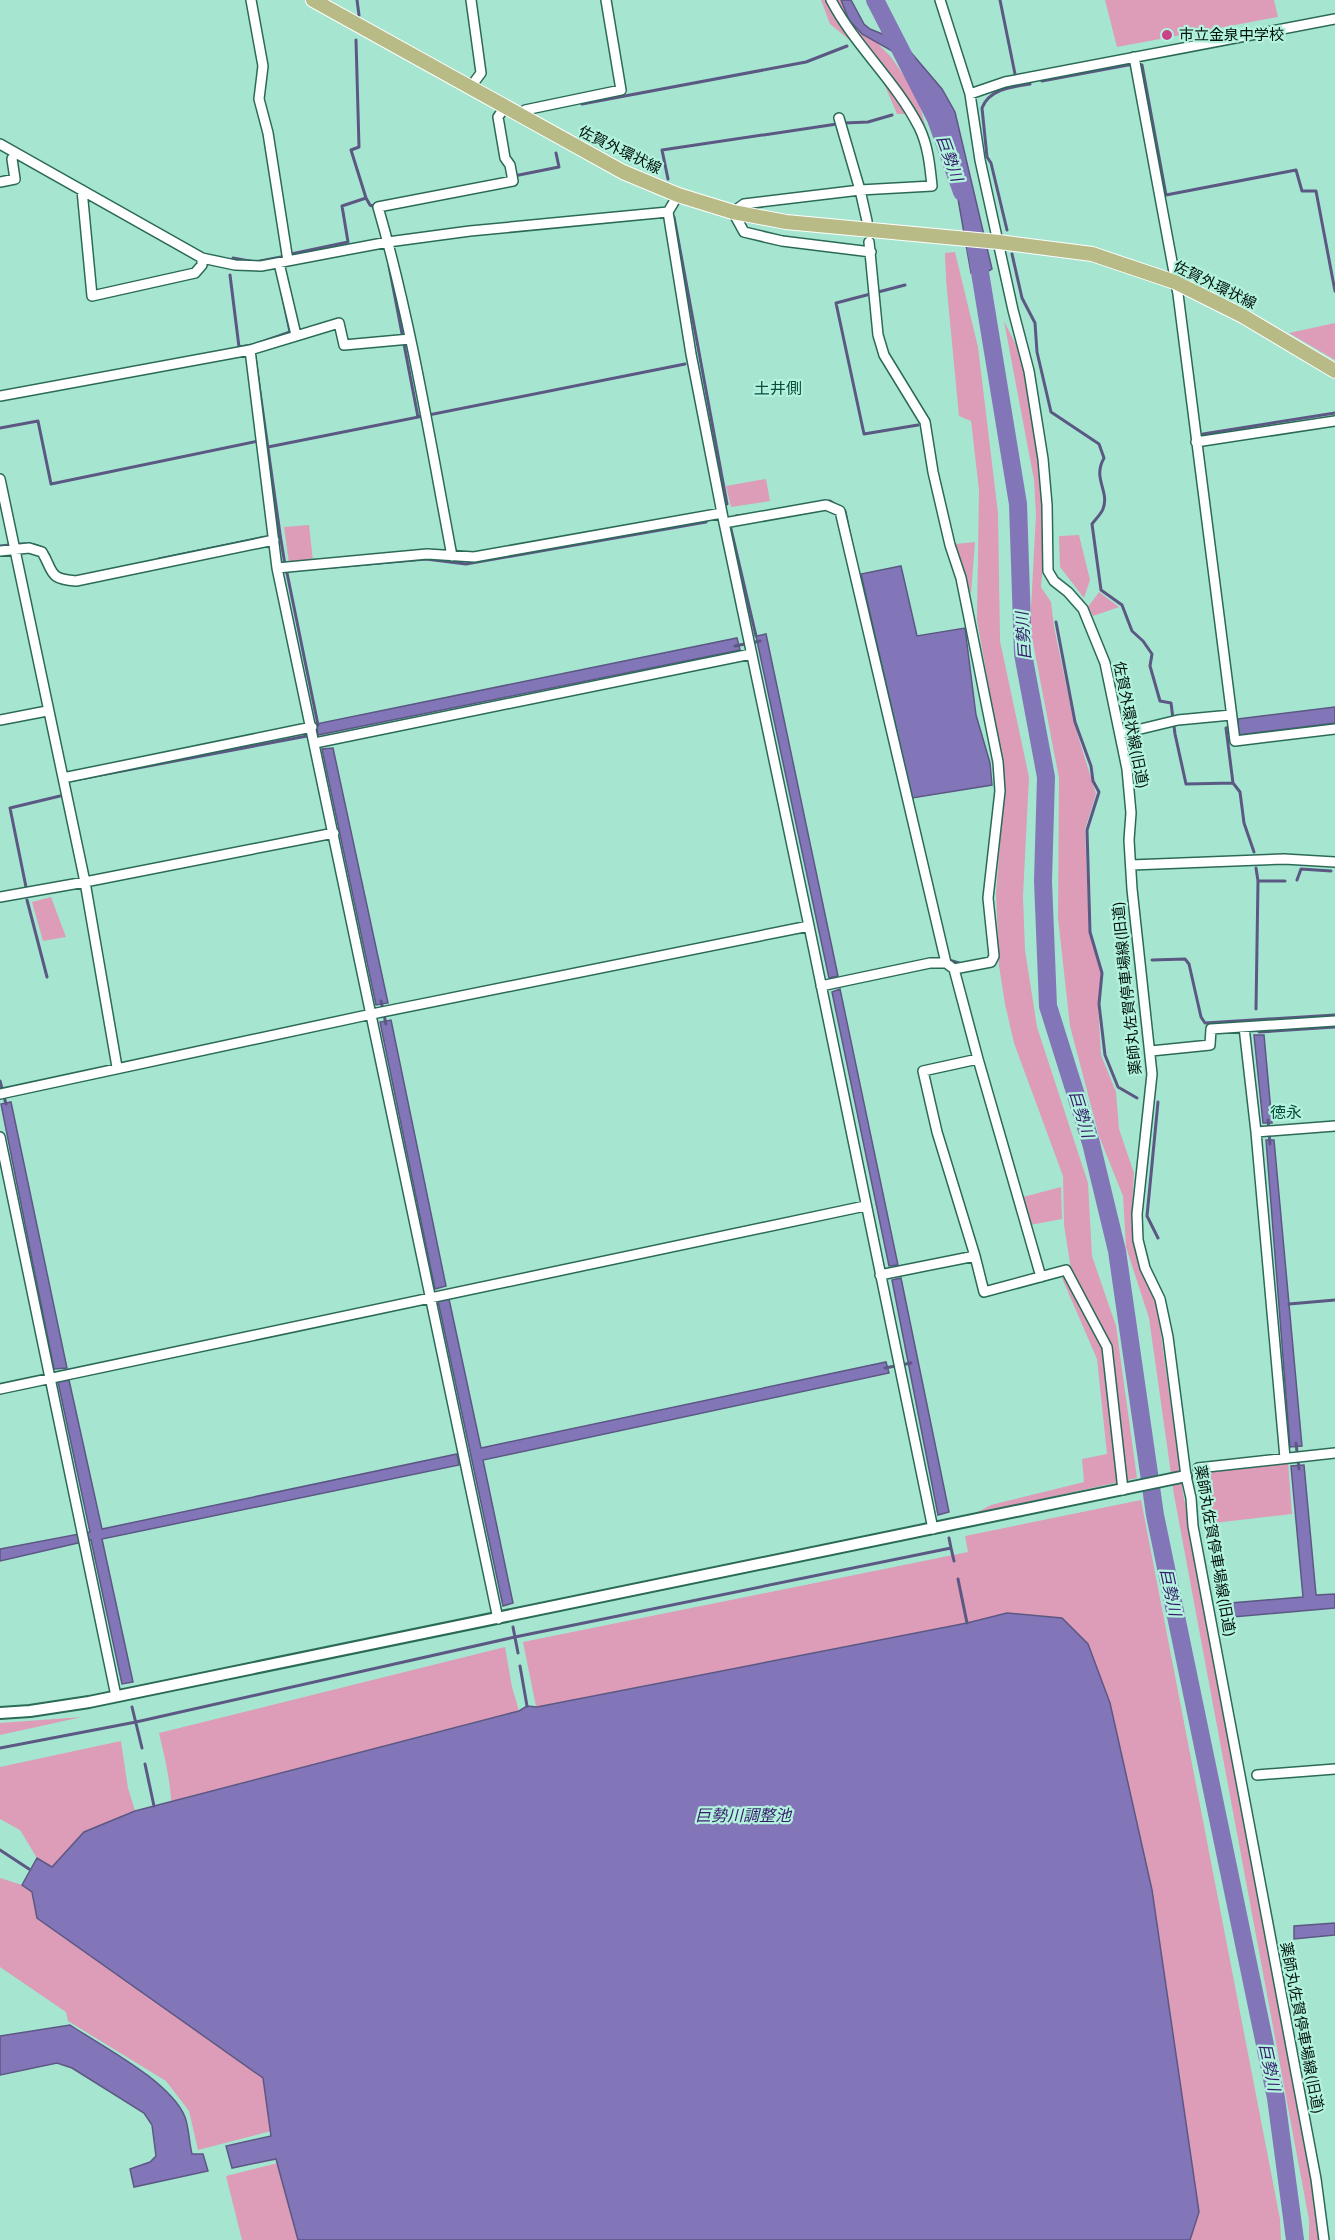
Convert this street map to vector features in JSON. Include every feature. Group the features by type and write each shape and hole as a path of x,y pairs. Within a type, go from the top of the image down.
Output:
{"main road":[{"name":"佐賀外環状線","path":"313,0 623,172 678,195 733,212 786,222 999,242 1092,254 1175,282 1243,315 1335,371"}],"street":[{"path":"251,0 263,66 259,99 268,133 283,262 296,335"},
{"path":"471,0 481,73 475,81 474,90"},
{"path":"521,116 525,110 621,90 606,0"},
{"path":"831,0 847,28 898,93 920,128 929,158 932,186 860,190 744,204 733,212 744,232 782,241 871,252"},
{"name":"佐賀外環状線(旧道)","path":"940,0 970,94 980,160 1029,371 1043,459 1047,505 1048,571 1054,581 1068,592 1083,609 1105,663 1127,769 1131,813 1129,840 1131,865"},
{"path":"970,94 1005,82 1135,62 1335,19"},
{"path":"1135,62 1175,282 1235,741 1335,729"},
{"path":"452,556 410,339 378,207 512,177 510,165 505,158 498,117 505,107"},
{"path":"841,123 867,221"},
{"path":"0,144 202,258 235,265 261,266 385,242 470,231 668,212"},
{"path":"0,182 15,179 12,159 15,153"},
{"path":"82,190 92,296 195,273 202,265 202,258"},
{"path":"678,195 668,212 691,354 933,1529"},
{"path":"869,242 878,335 884,355 925,422 933,472 961,578 998,762 1000,791 988,898 994,956 991,962 954,969"},
{"path":"0,396 254,349 339,323 344,345 410,339"},
{"path":"254,349 274,540 282,567 312,728 323,742 334,833 380,1012 438,1295 464,1458 498,1618"},
{"path":"1196,442 1335,421"},
{"path":"0,479 47,711 85,882 117,1067"},
{"path":"282,567 427,554 474,557 723,518 826,505 840,511 946,963"},
{"path":"0,551 13,545 42,552 49,571 61,580 76,581 274,540"},
{"path":"323,742 750,647"},
{"path":"0,720 47,711"},
{"path":"1120,734 1173,721 1232,723"},
{"path":"63,778 312,728"},
{"path":"0,897 334,833"},
{"path":"1131,865 1213,860 1284,859 1335,862"},
{"name":"薬師丸佐賀停車場線(旧道)","path":"1131,865 1136,938 1151,1051 1151,1101 1137,1214 1138,1240 1145,1268 1161,1299 1195,1537 1316,2179 1324,2240"},
{"path":"3,1094 117,1067 380,1012 809,926"},
{"path":"821,986 930,963 946,963 954,969 1041,1277"},
{"path":"1151,1051 1210,1045 1211,1029 1335,1021"},
{"path":"1244,1027 1264,1132 1285,1458"},
{"path":"978,1059 923,1071 937,1132 984,1292 1066,1270 1107,1347 1123,1490"},
{"path":"1264,1132 1335,1126"},
{"path":"0,1137 58,1376 81,1532 116,1696"},
{"path":"0,1389 865,1206"},
{"path":"880,1275 975,1256"},
{"path":"1198,1468 1335,1453"},
{"path":"0,1713 61,1707 1186,1476"},
{"path":"1257,1775 1335,1768"}],"shaded area":[{"path":"821,0 843,0 851,16 891,57 917,95 934,159 927,161 918,133 907,114 897,114 880,74 857,46 830,24"},
{"name":"市立金泉中学校","path":"1105,0 1274,0 1278,17 1117,47"},
{"path":"955,252 978,347 998,513 1000,641 1029,777 1023,896 1025,950 1037,1027 1088,1183 1092,1256 1116,1326 1137,1478 974,1514 991,1505 1084,1482 1082,1459 1107,1454 1097,1359 1062,1278 1071,1269 1064,1225 1063,1176 1014,1043 999,966 996,893 1005,779 977,620 979,490 971,421 959,416 946,280 945,253"},
{"path":"1004,321 1020,353 1042,474 1044,551 1041,587 1051,602 1074,723 1096,794 1085,829 1089,933 1101,974 1098,1004 1101,1055 1116,1092 1119,1129 1134,1173 1131,1224 1141,1269 1157,1306 1183,1493 1310,2163 1320,2240 1309,2240 1309,2220 1174,1495 1149,1318 1126,1247 1123,1196 1099,1136 1070,1026 1058,918 1059,778 1030,627 1036,514 1034,480"},
{"path":"1335,323 1335,360 1289,333"},
{"path":"766,479 770,501 731,507 726,486"},
{"path":"309,525 313,561 289,563 284,527"},
{"path":"1079,535 1090,580 1084,598 1060,567 1059,536"},
{"path":"975,542 971,594 955,544"},
{"path":"1099,592 1119,607 1093,616 1088,607"},
{"path":"51,897 66,937 43,941 32,902"},
{"path":"1061,1187 1062,1219 1030,1225 1023,1197"},
{"path":"1288,1462 1292,1514 1214,1523 1206,1472"},
{"path":"1141,1500 1280,2219 1281,2240 1166,2240 172,1833 169,1783 159,1733 505,1647 519,1711 546,1756 523,1642 968,1552 965,1536"},
{"path":"82,1717 0,1735 0,1723"},
{"path":"121,1741 128,1788 135,1811 154,1843 263,2078 271,2131 198,2150 189,2111 166,2081 68,2021 66,2012 0,1967 0,1878 22,1885 32,1892 52,1868 37,1858 20,1830 0,1819 0,1767"},
{"path":"278,2163 297,2238 302,2240 242,2240 226,2176"}],"water":[{"path":"841,0 851,0 864,24 870,29 902,42 942,89 955,112 992,269 987,272 971,273 954,186 954,170 944,121 937,106 908,64 894,52 862,34 849,20"},
{"path":"901,566 917,636 965,628 976,715 990,763 992,785 912,798 861,574"},
{"path":"766,634 838,976 829,978 756,636"},
{"path":"737,638 740,650 318,735 316,724"},
{"path":"1335,707 1335,723 1238,735 1238,719"},
{"path":"333,748 388,1003 376,1005 322,749"},
{"path":"840,989 898,1265 889,1266 832,992"},
{"path":"391,1020 446,1286 435,1289 380,1022"},
{"path":"1254,1035 1264,1035 1272,1123 1263,1123"},
{"path":"11,1102 67,1368 54,1369 1,1104"},
{"path":"1266,1140 1274,1140 1302,1446 1290,1447"},
{"path":"901,1278 949,1512 938,1515 892,1280"},
{"path":"449,1299 481,1448 886,1362 889,1373 483,1460 513,1603 503,1606 438,1301"},
{"path":"69,1380 102,1529 457,1454 459,1465 102,1539 133,1682 122,1684 91,1540 0,1561 0,1549 90,1532 58,1382"},
{"path":"1304,1465 1316,1595 1335,1594 1335,1608 1233,1617 1231,1603 1303,1597 1291,1466"},
{"name":"巨勢川調整池","path":"1007,1613 1062,1618 1088,1644 1110,1703 1152,1890 1199,2212 1190,2240 298,2240 276,2159 232,2168 226,2146 271,2136 263,2078 37,1918 32,1892 22,1885 37,1858 52,1867 84,1832 135,1811 519,1711 527,1706 537,1707 967,1623"},
{"path":"1335,1923 1335,1935 1294,1939 1294,1926"},
{"path":"70,2025 134,2066 165,2091 185,2117 192,2154 203,2154 208,2171 134,2187 130,2169 150,2162 156,2156 152,2125 144,2113 72,2068 57,2063 0,2075 0,2036"}],"waterway":[{"path":"357,0 359,15"},
{"name":"巨勢川","path":"875,0 936,119 962,192"},
{"path":"1000,0 1015,74"},
{"path":"356,40 359,147 351,150 366,198 370,205 375,207"},
{"path":"582,104 806,62 847,46"},
{"path":"1042,81 1128,65 1142,65 1166,195 1296,170 1302,191 1316,191 1335,291"},
{"path":"1007,230 991,163 987,157 982,108 985,102 996,93 1030,84"},
{"path":"844,123 868,122 892,115"},
{"path":"668,179 662,150 837,124"},
{"path":"514,176 559,167 556,153"},
{"path":"291,254 348,242 342,206 366,198"},
{"path":"674,217 727,504"},
{"name":"巨勢川","path":"976,248 1018,504 1023,654 1046,777 1043,881 1048,1006 1091,1143 1117,1251 1155,1515 1276,2098 1295,2240"},
{"path":"1012,254 1022,298 1035,323 1037,352 1051,412 1099,444 1104,458 1100,479 1105,503 1092,524 1101,590 1122,605 1132,631 1152,654 1150,666 1160,701 1171,703 1186,784 1233,783 1240,792 1244,823 1254,852"},
{"path":"233,258 255,262 281,257"},
{"path":"389,266 418,417"},
{"path":"230,275 239,347 253,345 290,332 281,289"},
{"path":"905,285 836,303 864,434 918,425"},
{"path":"254,349 280,534"},
{"path":"268,447 685,364"},
{"path":"1203,434 1335,413"},
{"path":"0,428 38,421 51,484 258,441"},
{"path":"824,502 830,501 845,511 850,536"},
{"path":"736,516 746,515"},
{"path":"286,571 426,559 466,564 706,522"},
{"path":"731,529 756,636"},
{"path":"159,559 280,534 285,565"},
{"path":"0,546 23,544 38,546 44,549 51,562"},
{"path":"287,573 318,725"},
{"path":"1056,622 1075,722 1091,766 1093,781 1099,792 1087,830 1090,932 1102,973 1099,1004 1105,1055 1118,1087 1137,1098"},
{"path":"735,646 760,641"},
{"path":"1232,727 1226,728 1233,783"},
{"path":"69,781 307,736"},
{"path":"26,887 10,808 60,796"},
{"path":"1256,868 1258,881 1256,1009"},
{"path":"1297,880 1301,869 1331,871"},
{"path":"1258,881 1285,881"},
{"path":"27,900 47,977"},
{"path":"1152,960 1185,959 1189,964 1201,1017 1205,1023 1335,1015"},
{"path":"949,960 962,964"},
{"path":"381,1001 386,1024"},
{"path":"1259,1032 1335,1027"},
{"path":"0,1081 6,1104"},
{"path":"1158,1102 1147,1216 1158,1238"},
{"path":"1268,1120 1270,1144"},
{"path":"1289,1304 1335,1300"},
{"path":"885,1368 911,1363"},
{"path":"1296,1443 1299,1469"},
{"path":"0,1748 136,1722 515,1637 951,1548 949,1538"},
{"path":"951,1548 954,1561"},
{"path":"958,1579 967,1623"},
{"path":"513,1627 518,1653"},
{"path":"520,1666 527,1706"},
{"path":"132,1707 142,1748"},
{"path":"145,1764 154,1806"},
{"path":"0,1850 29,1869"}],"place":[{"name":"市立金泉中学校","path":"1167,35"}],"district":[{"name":"土井側","path":"778,388"},
{"name":"徳永","path":"1286,1112"}]}
